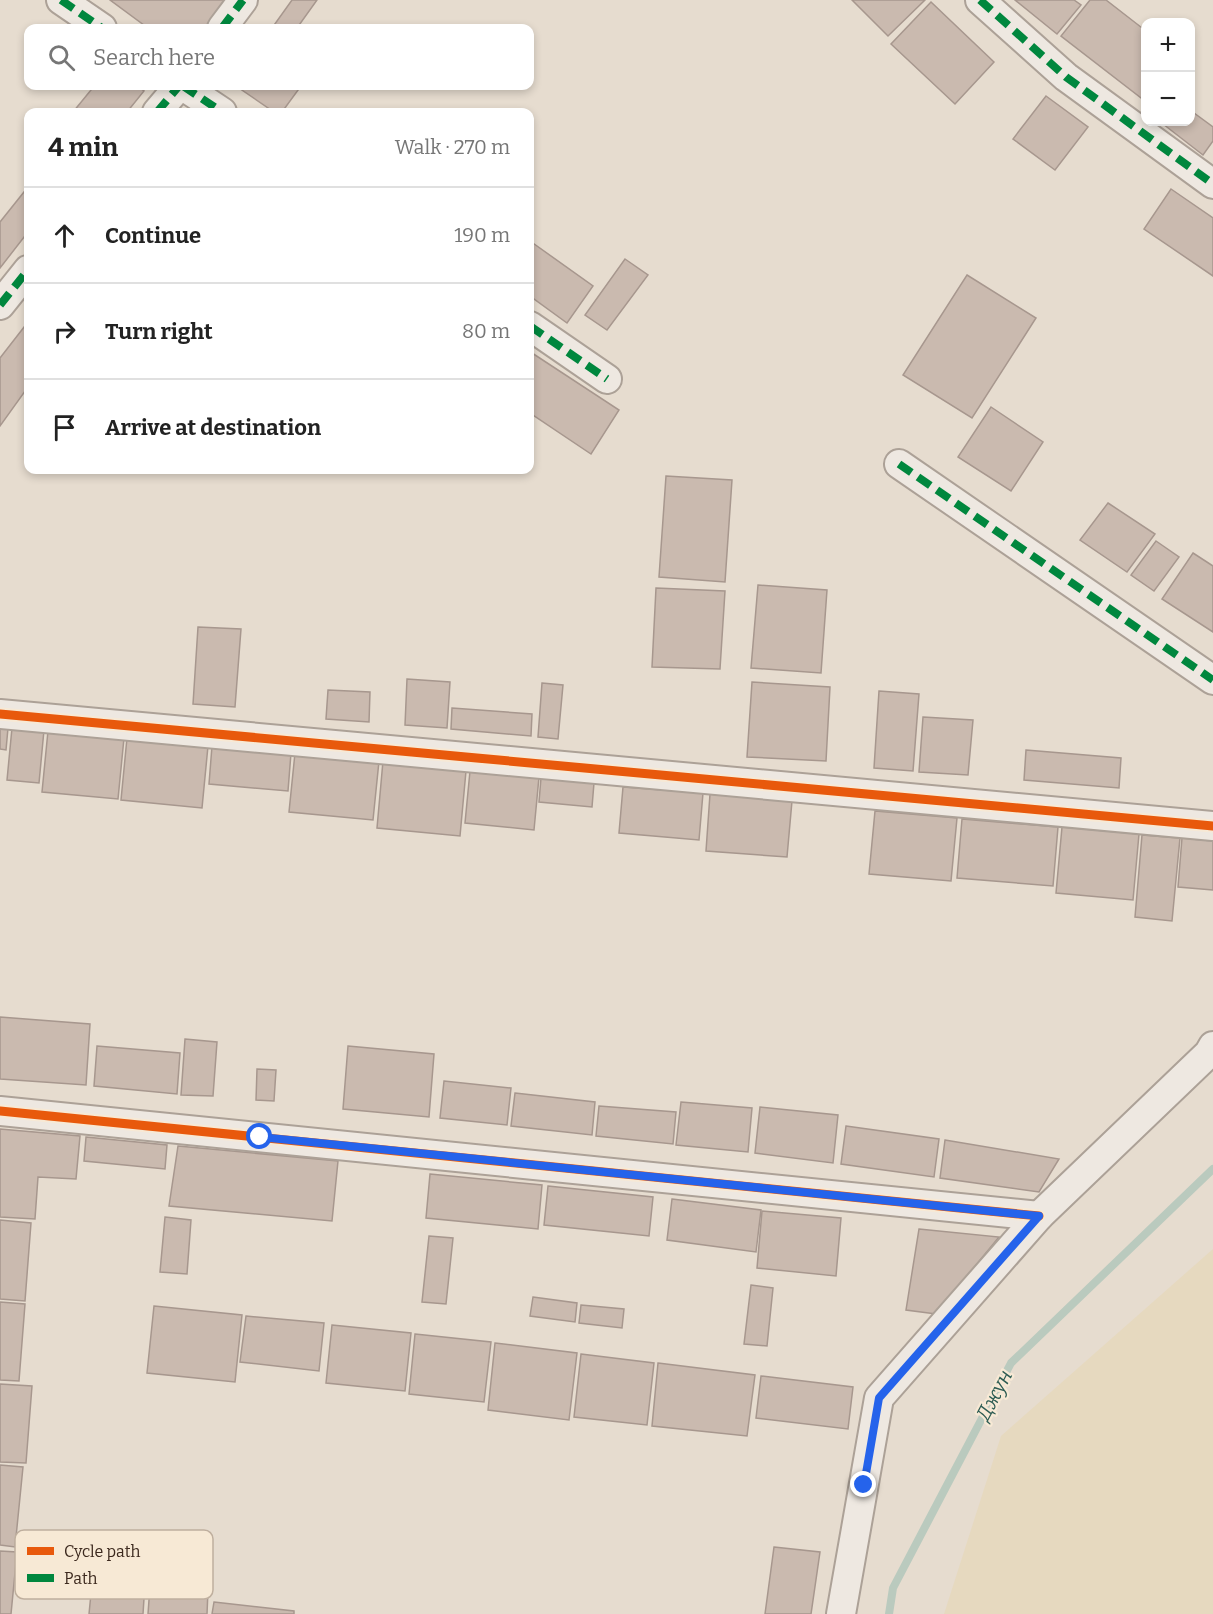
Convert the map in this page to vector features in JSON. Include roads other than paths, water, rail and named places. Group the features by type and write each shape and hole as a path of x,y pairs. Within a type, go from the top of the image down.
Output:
{"street":[{"path":"61,0 96,24"},
{"path":"225,24 243,0"},
{"path":"980,0 1066,77 1213,184"},
{"path":"161,108 177,90"},
{"path":"187,90 216,108"},
{"path":"0,305 24,275"},
{"path":"534,329 607,379"},
{"path":"899,464 1213,680"},
{"path":"0,714 1213,826"},
{"path":"841,1614 879,1398 1039,1216 1209,1053 1213,1046"},
{"path":"0,1111 1039,1216"}],"waterway":[{"name":"Джун","path":"889,1614 893,1588 1011,1363 1213,1169"}]}
